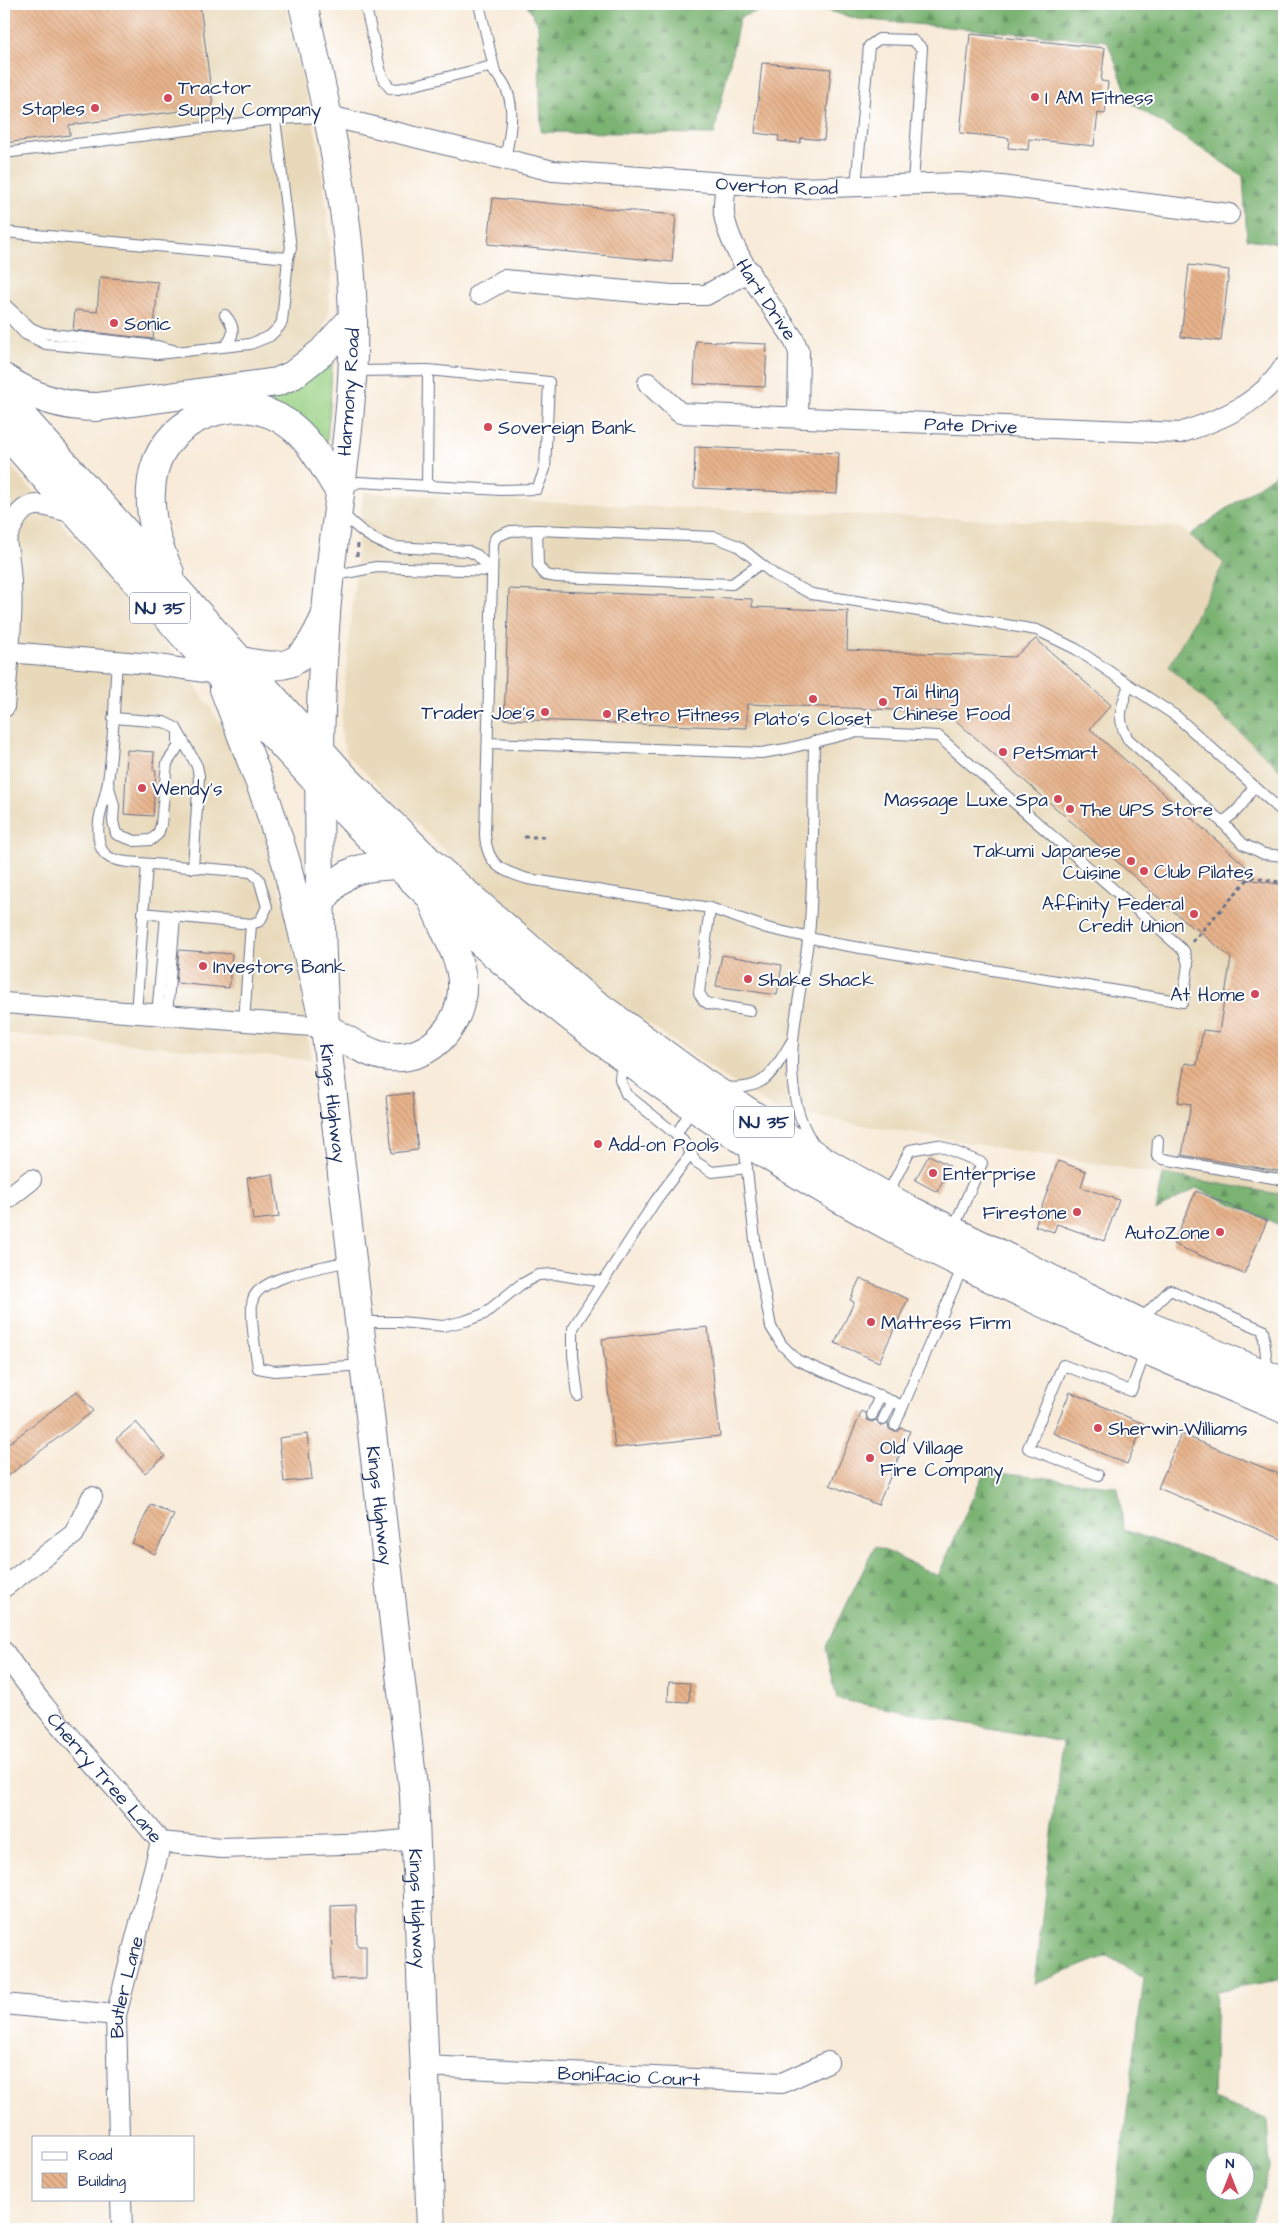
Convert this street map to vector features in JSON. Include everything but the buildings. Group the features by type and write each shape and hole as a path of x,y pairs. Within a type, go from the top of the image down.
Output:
{"main road":[{"name":"Harmony Road","path":"303,4 329,116 343,197 353,318 354,371 326,616 318,749 318,784"},
{"path":"4,378 38,397 76,407 261,385 294,375 322,352 353,318"},
{"name":"NJ 35","path":"4,396 179,593 228,667 318,784 466,930 622,1056 824,1161 886,1197 965,1249 1146,1349 1284,1409"},
{"path":"179,593 161,553 155,534 151,510 151,486 158,458 168,442 179,430 198,418 216,411 235,408 268,413 287,422 305,438 339,500"},
{"name":"NJ 35","path":"4,431 76,514 228,667 318,749 429,861 699,1095 744,1140 906,1235 965,1249 1276,1380"},
{"path":"326,616 313,643 305,653 295,660 274,667 228,667 286,862 325,1027 375,1054 396,1058 408,1057 425,1051 438,1042 450,1028 457,1014 462,990 460,969 429,895"},
{"name":"Kings Highway","path":"318,784 319,906 325,1027 351,1261 409,1741 416,1839 431,2229"},
{"path":"319,906 338,880 349,873 370,867 398,865"}],"street":[{"name":"Overton Road","path":"329,116 553,170 797,188 959,183 1002,186 1229,214"},
{"name":"Hart Drive","path":"726,184 724,214 730,236 793,338 798,352 798,417"},
{"path":"479,294 504,280 671,294 706,295 750,271"},
{"name":"Pate Drive","path":"648,383 680,413 1180,433 1220,420 1254,398 1278,376 1284,367"},
{"path":"4,707 8,652 8,591 5,536 18,514 28,506 43,505 76,514"},
{"path":"8,652 117,661 228,667"},
{"path":"4,1003 325,1027"},
{"path":"4,1201 30,1180"},
{"path":"4,1587 74,1534 92,1497"},
{"name":"Cherry Tree Lane","path":"4,1652 10,1676 130,1804 161,1842 221,1848 374,1843 416,1839"},
{"name":"Butler Lane","path":"119,2136 116,2015 161,1842"},
{"path":"4,2004 116,2015"},
{"name":"Bonifacio Court","path":"425,2066 782,2083 828,2062"},
{"path":"121,2200 122,2229"}],"lane":[{"path":"366,4 382,77 390,88 398,89 488,67 495,72"},
{"path":"479,4 495,72 512,103 513,113 505,159"},
{"path":"856,186 869,46 879,38 912,40 922,48 913,184"},
{"path":"4,153 275,119 329,116"},
{"path":"4,308 25,334 46,344 157,354 257,342 270,336 279,328 283,317 288,258 291,248 275,119"},
{"path":"4,232 288,258"},
{"path":"4,303 31,328 43,333 158,346 181,352"},
{"path":"225,315 231,323 233,330 232,338 225,346"},
{"path":"427,485 428,370"},
{"path":"354,371 428,370 549,382 545,469 536,489 501,490 360,482 339,500 360,530 384,545 468,551 477,555 492,570"},
{"path":"488,743 761,753 786,749 855,732 938,736 1184,950 1188,964 1182,1002 808,938 767,928 710,908 528,879 502,870 489,855 486,846 488,743 492,570 493,543 496,537 517,530 715,537 738,546 776,576 812,594 1037,630 1076,649 1176,716 1284,813"},
{"path":"537,530 538,565 545,575 557,577 732,584 760,564"},
{"path":"330,577 345,572 376,567 492,570"},
{"path":"117,661 108,782 101,804 99,836 100,846 106,856 115,860 147,864 256,874 267,899 267,907 260,922 250,924 143,913"},
{"path":"1129,686 1122,704 1120,718 1122,729 1128,739 1222,822 1244,844 1264,854 1284,856"},
{"path":"112,718 164,722 176,728 199,770 194,868"},
{"path":"108,782 114,806 112,821 116,834 135,841 151,840 155,837 161,825 167,763 178,747 176,728"},
{"path":"814,741 808,938 792,1040 796,1108 806,1133 824,1161"},
{"path":"1222,822 1234,815 1244,803 1253,787"},
{"path":"136,1013 147,864"},
{"path":"710,908 699,993 704,1001 709,1004 750,1010"},
{"path":"162,1015 170,916"},
{"path":"244,1021 250,924"},
{"path":"676,1135 699,1095 726,1087 744,1088 757,1084 773,1072 792,1040"},
{"path":"622,1056 620,1079 626,1094 683,1140 696,1162 712,1172 747,1168"},
{"path":"744,1140 756,1249 771,1327 782,1345 797,1360 904,1406"},
{"path":"1158,1140 1157,1156 1163,1159 1284,1180"},
{"path":"886,1197 910,1150 938,1145 982,1163 965,1249 895,1425"},
{"path":"578,1396 572,1355 572,1328 656,1200 691,1154"},
{"path":"351,1261 294,1273 272,1282 259,1291 252,1299 254,1349 258,1368 274,1371 364,1365"},
{"path":"359,1322 400,1322 443,1326 484,1314 520,1285 538,1275 555,1274 602,1282"},
{"path":"1138,1322 1170,1290 1264,1330 1276,1380"},
{"path":"1098,1476 1028,1448 1064,1365 1131,1391 1146,1349"},
{"path":"872,1415 880,1395"},
{"path":"883,1420 892,1400"}],"path":[{"path":"357,556 359,540"},
{"path":"524,836 548,837"},
{"path":"1184,950 1250,877 1284,883"}],"shaded area":[{"path":"4,4 285,4 317,139 327,216 331,269 328,316 319,338 305,354 270,372 88,396 24,380 4,362"},
{"path":"4,459 119,588 177,658 227,733 261,809 298,963 311,1060 4,1033"},
{"path":"363,492 580,504 1180,527 1224,563 1169,667 1284,773 1284,1195 778,1111 717,1072 603,992 516,920 348,756 342,740 341,726"}],"green space":[{"path":"526,4 782,4 740,17 714,134 541,132 538,24"},
{"path":"805,4 1284,4 1284,244 1247,239 1243,176 1131,103 1107,41 857,19"},
{"path":"326,360 332,362 326,451 262,399 258,392"},
{"path":"1284,468 1284,773 1169,667 1224,563 1190,535"},
{"path":"1163,1174 1284,1195 1284,1227 1196,1188 1156,1211"},
{"path":"985,1470 1118,1487 1124,1530 1284,1585 1284,1979 1216,1991 1213,2099 1267,2119 1270,2168 1250,2229 1112,2229 1144,1977 1107,1956 1034,1984 1063,1742 837,1699 826,1647 875,1546 938,1576"}],"place":[{"name":"I AM Fitness","path":"1035,97"},
{"name":"Tractor Supply Company","path":"168,98"},
{"name":"Staples","path":"95,108"},
{"name":"Sonic","path":"114,323"},
{"name":"Sovereign Bank","path":"488,427"},
{"name":"Plato's Closet","path":"813,699"},
{"name":"Tai Hing Chinese Food","path":"883,702"},
{"name":"Trader Joe's","path":"545,712"},
{"name":"Retro Fitness","path":"607,714"},
{"name":"PetSmart","path":"1003,752"},
{"name":"Wendy's","path":"142,788"},
{"name":"Massage Luxe Spa","path":"1058,799"},
{"name":"The UPS Store","path":"1070,809"},
{"name":"Takumi Japanese Cuisine","path":"1131,861"},
{"name":"Club Pilates","path":"1144,871"},
{"name":"Affinity Federal Credit Union","path":"1194,914"},
{"name":"Investors Bank","path":"203,966"},
{"name":"Shake Shack","path":"748,979"},
{"name":"At Home","path":"1255,994"},
{"name":"Add-on Pools","path":"598,1144"},
{"name":"Enterprise","path":"933,1173"},
{"name":"Firestone","path":"1077,1212"},
{"name":"AutoZone","path":"1220,1232"},
{"name":"Mattress Firm","path":"871,1322"},
{"name":"Sherwin-Williams","path":"1098,1428"},
{"name":"Old Village Fire Company","path":"870,1458"}]}
